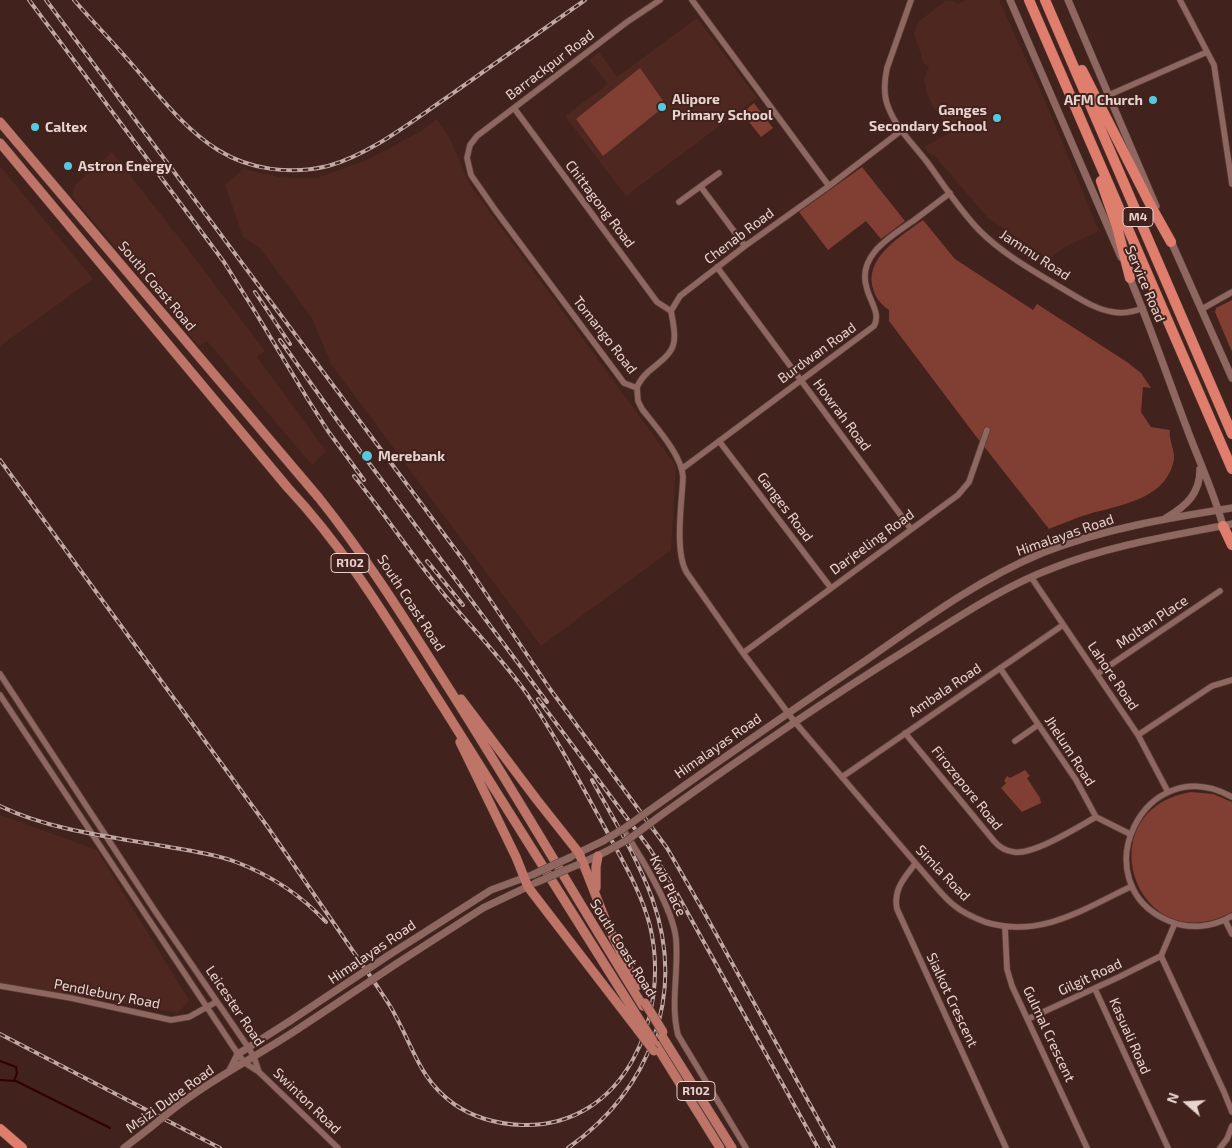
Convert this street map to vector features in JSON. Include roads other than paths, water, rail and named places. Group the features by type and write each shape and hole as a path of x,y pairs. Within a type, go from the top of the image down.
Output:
{"highway":[{"name":"M4","path":"1030,0 1232,469"},
{"name":"M4","path":"1045,0 1232,434"},
{"path":"1051,14 1171,242"},
{"path":"1092,145 1100,180 1116,227 1130,278"},
{"path":"1228,525 1232,545"},
{"path":"0,1129 22,1148"}],"main road":[{"name":"South Coast Road","path":"0,122 356,545 449,689 732,1148"},
{"name":"South Coast Road","path":"0,143 338,546 375,599 444,708 640,1027"},
{"path":"12,158 24,150"},
{"path":"67,223 78,214"},
{"path":"103,266 114,256"},
{"path":"124,292 135,282"},
{"path":"181,360 193,350"},
{"path":"288,488 300,477"},
{"path":"396,633 408,624"},
{"path":"449,689 464,701 575,855 597,896 607,924 644,1004"},
{"path":"444,708 530,881 640,1027"},
{"path":"597,896 596,867 598,856"},
{"name":"R102","path":"640,1027 664,1065 676,1077 720,1148"}],"street":[{"name":"Barrackpur Road","path":"467,158 474,139 627,22 660,0"},
{"path":"692,0 829,186"},
{"name":"Jammu Road","path":"910,0 887,68 885,80 888,109 902,130 980,232 1001,249 1085,302 1101,309 1128,313 1143,308"},
{"name":"Service Road","path":"1010,0 1143,308 1200,464 1219,510 1228,525"},
{"path":"1068,0 1171,242 1232,378"},
{"path":"1180,0 1214,65 1232,184"},
{"path":"1109,95 1207,52"},
{"name":"Chittagong Road","path":"514,108 657,302 670,312"},
{"name":"Chenab Road","path":"670,312 680,296 902,130"},
{"name":"Tomango Road","path":"467,158 471,175 496,211 624,383 637,388 638,401 642,409 683,468"},
{"path":"679,202 720,173"},
{"path":"701,187 745,246"},
{"name":"Burdwan Road","path":"683,468 874,326 877,315 865,282 866,268 870,259 885,241 950,193"},
{"name":"Howrah Road","path":"717,267 910,529"},
{"path":"1202,309 1232,292"},
{"path":"637,388 643,376 669,355 673,347 675,336 670,312"},
{"name":"Darjeeling Road","path":"743,653 952,500 966,486 987,430"},
{"name":"Ganges Road","path":"719,441 831,588"},
{"path":"1162,520 1182,508 1193,497 1198,486 1200,464"},
{"path":"683,468 680,550 683,565 687,574 743,653 788,713"},
{"name":"Himalayas Road","path":"245,1063 470,916 623,829 950,602 1000,573 1042,553 1124,527 1232,508"},
{"name":"Himalayas Road","path":"238,1054 480,897 580,864 629,839 794,721 982,602 1031,577 1100,552 1134,543 1228,525"},
{"name":"Lahore Road","path":"1031,577 1138,735 1168,792"},
{"name":"Moltan Place","path":"1097,674 1220,591"},
{"name":"Ambala Road","path":"842,777 1063,625"},
{"name":"Jhelum Road","path":"1000,668 1076,780 1096,817"},
{"name":"Leicester Road","path":"0,674 216,1002 248,1047 259,1072"},
{"path":"1138,735 1212,686 1232,680"},
{"name":"Leicester Road","path":"0,695 238,1054 245,1063 259,1072"},
{"name":"Simla Road","path":"788,713 915,864 956,908 975,918 1005,927 1018,928 1050,923 1132,886"},
{"path":"1015,741 1038,725"},
{"name":"Firozepore Road","path":"905,733 994,841 1004,849 1013,852 1025,852 1096,817"},
{"path":"1232,797 1218,790 1204,787 1185,787 1168,792 1146,808 1134,825 1127,844 1127,866 1132,886 1143,902 1156,914 1175,923 1194,926 1205,926 1232,916"},
{"path":"1096,817 1130,834"},
{"name":"Kwb Place","path":"623,829 666,903 676,937 675,1018 678,1035 746,1148"},
{"name":"Sialkot Crescent","path":"915,864 898,888 896,909 1006,1148"},
{"path":"150,922 159,916"},
{"path":"1225,920 1232,934"},
{"path":"1175,923 1161,956 1232,1112"},
{"name":"Gulmal Crescent","path":"1005,927 1007,969 1012,986 1087,1148"},
{"name":"Gilgit Road","path":"1028,1018 1161,956"},
{"name":"Pendlebury Road","path":"0,986 71,998 171,1020 189,1018 216,1002"},
{"name":"Kasuali Road","path":"1095,988 1168,1148"},
{"name":"Msizi Dube Road","path":"230,1070 238,1054"},
{"name":"Msizi Dube Road","path":"124,1148 182,1102 230,1070 245,1063"},
{"name":"Swinton Road","path":"259,1072 338,1148"},
{"path":"1220,1148 1227,1139 1232,1126"}],"waterway":[{"path":"0,1061 16,1067 17,1073 14,1081"},
{"path":"0,1080 16,1081 110,1128"}],"railway":[{"path":"29,0 224,262 328,431 364,480"},
{"path":"46,0 464,561 550,689 667,848 834,1148"},
{"path":"74,0 182,121 205,141 230,157 243,162 271,169 285,170 314,169 344,161 360,154 421,116 585,0"},
{"path":"255,292 290,344"},
{"path":"280,340 337,420 547,702"},
{"path":"0,460 267,826 389,1005 425,1074 433,1085 454,1104 486,1119 522,1125 558,1121 589,1108 614,1087 633,1060 646,1028 653,995 655,960 650,926 642,900 596,811 538,710 506,666 438,587 354,476"},
{"path":"427,561 463,605"},
{"path":"538,699 650,849 670,881 818,1148"},
{"path":"568,1148 597,1125 621,1098 640,1069 654,1038 662,1004 665,970 662,934 652,898 632,853 592,780"},
{"path":"0,806 40,822 105,836 203,853 236,862 261,873 284,887 306,903 326,922"},
{"path":"0,1034 220,1148"}],"place":[{"name":"AFM Church","path":"1153,100"},
{"name":"Alipore Primary School","path":"662,107"},
{"name":"Ganges Secondary School","path":"997,118"},
{"name":"Caltex","path":"35,127"},
{"name":"Astron Energy","path":"68,166"},
{"name":"Merebank","path":"367,456"}]}
